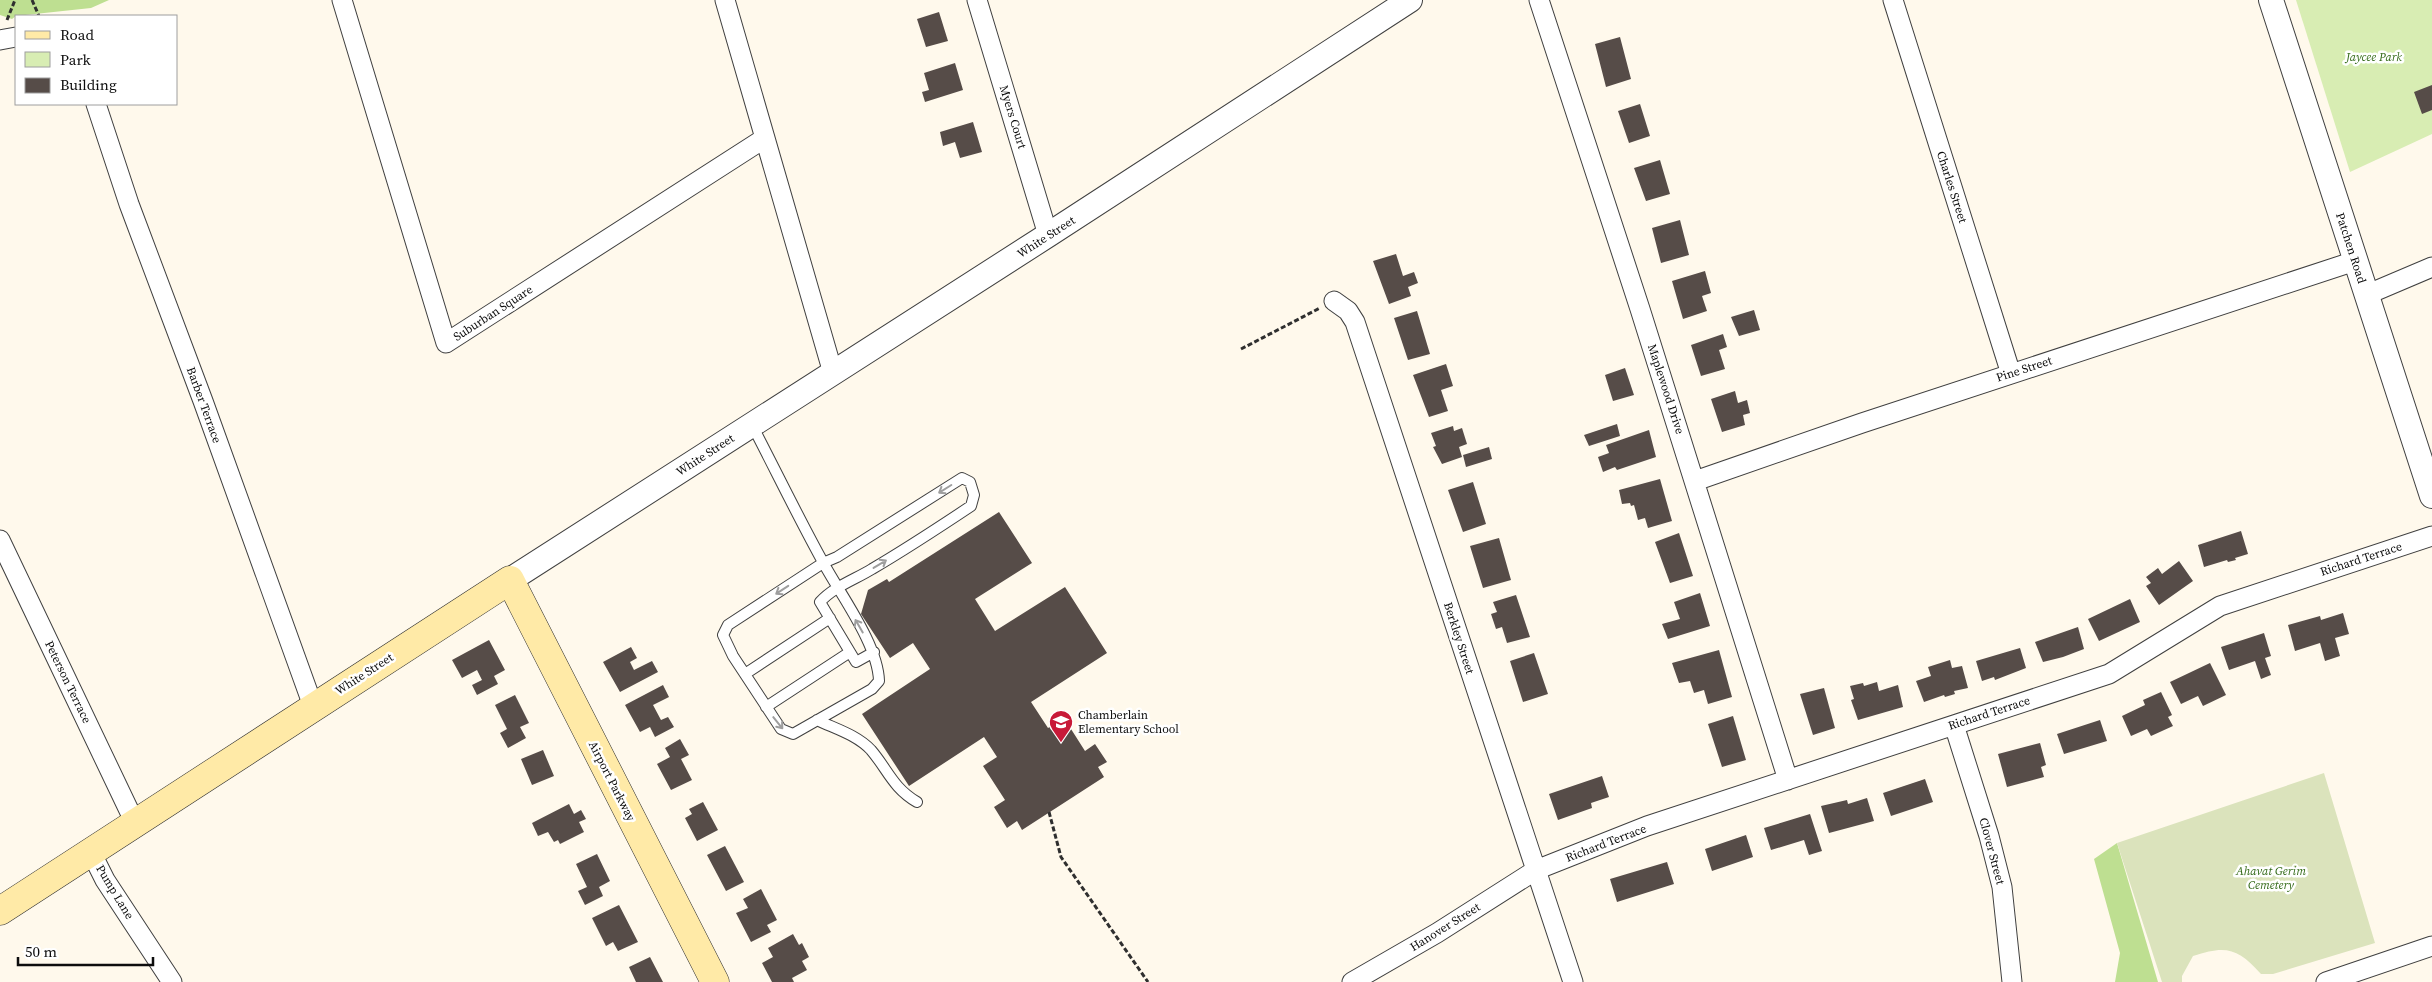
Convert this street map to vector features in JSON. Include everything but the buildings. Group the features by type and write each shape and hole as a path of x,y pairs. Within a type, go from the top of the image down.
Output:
{"main road":[{"name":"White Street","path":"0,911 313,706 510,580"},
{"name":"Airport Parkway","path":"510,580 715,982"}],"street":[{"name":"Suburban Square","path":"342,0 446,343 765,138"},
{"path":"725,0 832,373"},
{"name":"Myers Court","path":"977,0 1048,235"},
{"name":"White Street","path":"510,580 1410,0"},
{"name":"Maplewood Drive","path":"1539,0 1788,780"},
{"name":"Charles Street","path":"1893,0 2011,374"},
{"name":"Patchen Road","path":"2271,0 2366,295 2430,482"},
{"path":"0,40 15,37"},
{"name":"Barber Terrace","path":"96,105 129,204 203,401 313,706"},
{"name":"Pine Street","path":"1694,481 2355,261"},
{"path":"2366,295 2432,267"},
{"name":"Berkley Street","path":"1334,301 1348,311 1355,322 1573,982"},
{"name":"Richard Terrace","path":"1536,870 1648,826 2109,674 2220,606 2432,536"},
{"name":"Peterson Terrace","path":"0,540 135,823"},
{"name":"Clover Street","path":"1954,725 1989,836 2000,878 2012,982"},
{"name":"Pump Lane","path":"91,852 105,880 172,982"},
{"name":"Hanover Street","path":"1352,982 1437,933 1536,870"},
{"path":"2326,982 2432,946"}],"lane":[{"path":"752,425 823,563 838,589 874,652 879,681 872,689 793,734 781,729 745,674 723,635 728,625 823,563 837,558 962,478 970,482 974,495 971,506 906,549 838,589 820,602 856,662 874,652"},
{"path":"745,674 830,618"},
{"path":"766,707 850,652"},
{"path":"817,720 858,738 871,751 903,794 917,802"}],"path":[{"path":"32,0 38,15"},
{"path":"1241,349 1334,301"},
{"path":"1049,812 1061,857 1148,982"}],"green space":[{"path":"0,0 109,0 91,8 15,15 12,19 0,15"},
{"name":"Jaycee Park","path":"2296,0 2432,0 2432,134 2350,172"},
{"name":"Ahavat Gerim Cemetery","path":"2324,773 2375,943 2273,974 2261,974 2253,965 2231,951 2214,951 2193,956 2182,976 2182,982 2162,982 2117,843"},
{"path":"2117,843 2158,982 2115,982 2120,953 2094,859"}],"place":[{"name":"Chamberlain Elementary School","path":"1061,743"}]}
